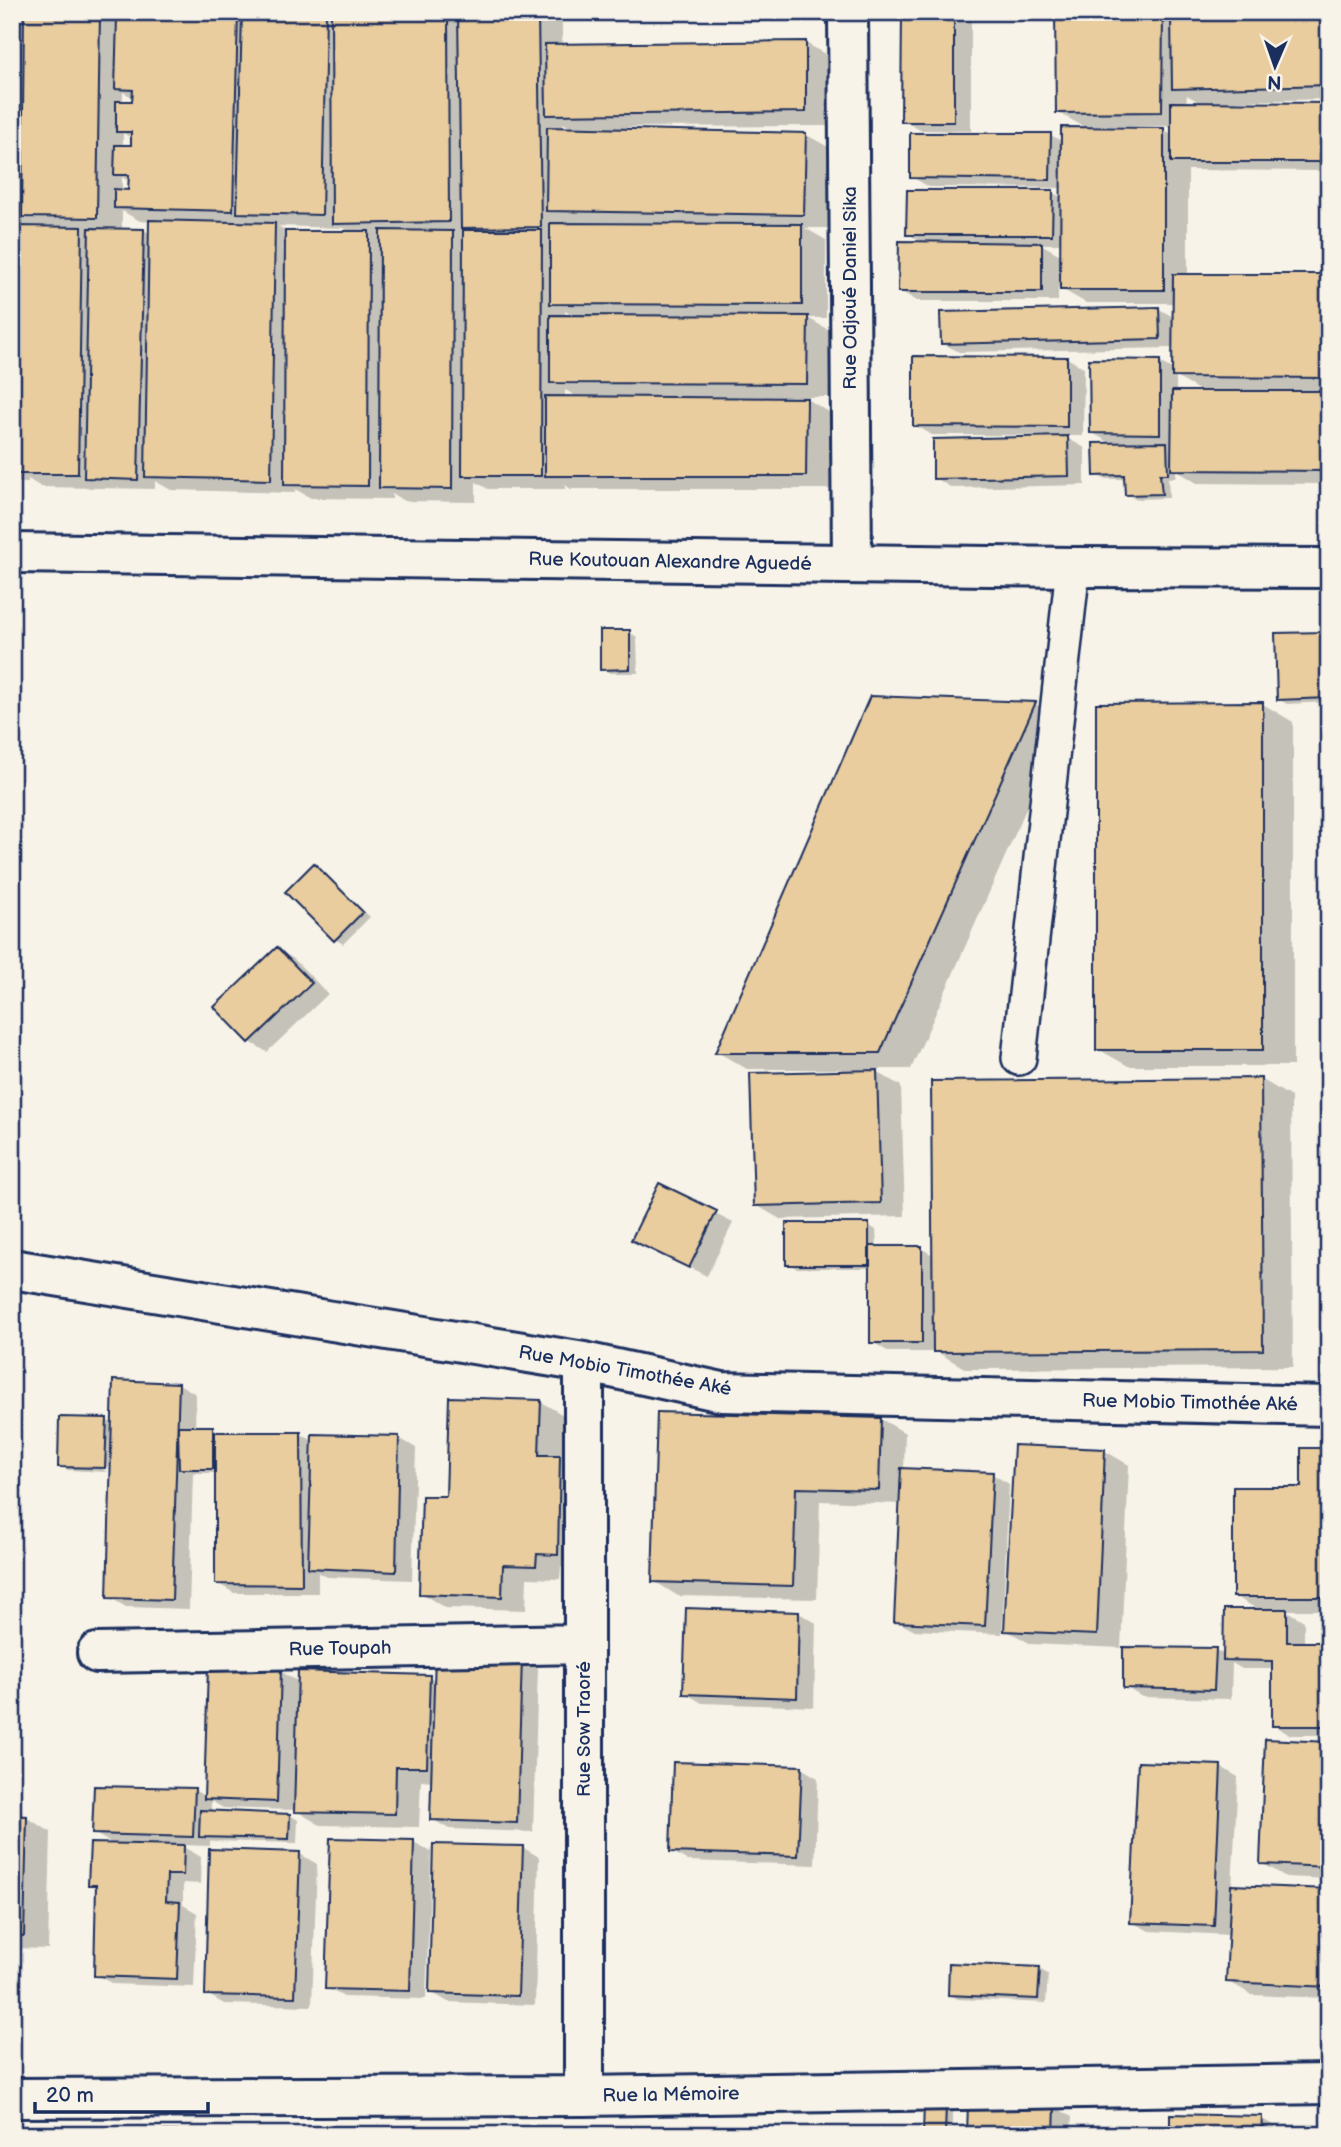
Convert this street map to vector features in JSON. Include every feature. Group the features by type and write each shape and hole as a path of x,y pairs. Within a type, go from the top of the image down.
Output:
{"street":[{"name":"Rue Odjoué Daniel Sika","path":"848,12 852,564"},
{"name":"Rue Koutouan Alexandre Aguedé","path":"12,553 1329,568"},
{"name":"Rue Mobio Timothée Aké","path":"12,1269 584,1362 722,1392 1329,1406"},
{"name":"Rue Sow Traoré","path":"584,1362 584,2096"},
{"name":"Rue Toupah","path":"97,1653 584,1644"},
{"name":"Rue la Mémoire","path":"12,2098 584,2096 1329,2084"}],"lane":[{"path":"1019,1058 1073,567"}],"building":[{"path":"12,12 16,12 15,217 12,217"},
{"path":"24,12 100,12 97,218 22,217"},
{"path":"134,12 238,12 233,211 114,208 114,189 128,190 129,175 114,175 115,145 131,145 131,132 116,132 116,101 132,101 133,90 115,89 117,17 133,17"},
{"path":"242,12 326,12 322,215 237,213"},
{"path":"331,12 448,12 449,222 332,224"},
{"path":"458,12 538,12 541,227 461,228"},
{"path":"902,12 954,12 954,122 901,122"},
{"path":"1055,12 1163,12 1162,112 1056,113"},
{"path":"1329,12 1329,85 1172,89 1171,15"},
{"path":"806,41 806,112 546,115 545,44"},
{"path":"1171,102 1329,103 1329,162 1171,162"},
{"path":"547,127 806,133 804,215 546,211"},
{"path":"1061,127 1164,128 1164,290 1060,290"},
{"path":"910,133 1051,133 1050,180 910,178"},
{"path":"907,190 1053,190 1052,235 906,235"},
{"path":"149,220 275,223 271,480 145,477"},
{"path":"14,222 13,281 12,281"},
{"path":"550,223 802,224 802,305 550,304"},
{"path":"18,226 82,227 78,474 14,474"},
{"path":"89,228 144,229 138,480 84,478"},
{"path":"380,230 453,231 452,489 379,488"},
{"path":"463,230 542,230 541,476 462,476"},
{"path":"285,231 369,231 368,486 284,485"},
{"path":"899,241 1042,243 1042,292 898,292"},
{"path":"1173,274 1329,274 1329,378 1172,377"},
{"path":"1159,307 1160,339 941,344 940,312"},
{"path":"550,315 808,316 807,384 550,383"},
{"path":"913,356 1067,357 1067,427 913,426"},
{"path":"1089,359 1160,360 1160,434 1090,433"},
{"path":"1172,391 1329,391 1329,471 1171,470"},
{"path":"545,396 807,398 806,476 545,476"},
{"path":"1068,436 1069,476 933,479 933,439"},
{"path":"1167,442 1168,474 1160,474 1162,494 1125,495 1124,475 1094,476 1093,443"},
{"path":"600,630 630,630 630,669 600,670"},
{"path":"1326,632 1329,698 1277,700 1275,633"},
{"path":"870,696 1036,702 880,1053 715,1053"},
{"path":"1263,702 1263,1050 1096,1050 1096,703"},
{"path":"314,863 363,912 334,941 285,892"},
{"path":"277,947 312,983 249,1043 214,1007"},
{"path":"877,1070 881,1203 754,1206 750,1073"},
{"path":"1261,1078 1263,1350 933,1352 931,1081"},
{"path":"659,1183 717,1211 689,1268 631,1240"},
{"path":"786,1223 869,1223 869,1265 786,1265"},
{"path":"870,1246 922,1246 922,1343 870,1343"},
{"path":"113,1380 179,1383 172,1600 107,1598"},
{"path":"449,1397 541,1400 539,1455 560,1455 558,1555 537,1554 536,1566 503,1565 502,1597 419,1594 422,1496 446,1496"},
{"path":"657,1412 881,1418 879,1490 796,1488 793,1586 652,1582"},
{"path":"59,1417 107,1418 105,1468 58,1467"},
{"path":"178,1426 213,1426 213,1469 179,1469"},
{"path":"215,1432 301,1432 302,1585 215,1584"},
{"path":"312,1434 399,1436 396,1572 308,1568"},
{"path":"1014,1445 1105,1449 1097,1635 1004,1631"},
{"path":"1301,1448 1329,1448 1329,1597 1233,1597 1233,1487 1301,1487"},
{"path":"901,1468 993,1472 985,1626 894,1622"},
{"path":"686,1608 799,1612 797,1698 683,1694"},
{"path":"1224,1609 1287,1609 1287,1642 1329,1642 1329,1726 1272,1726 1272,1661 1223,1660"},
{"path":"1123,1647 1216,1648 1214,1690 1123,1688"},
{"path":"435,1654 522,1657 517,1823 430,1820"},
{"path":"208,1667 281,1669 277,1802 204,1799"},
{"path":"298,1671 430,1675 427,1767 396,1767 395,1814 294,1812"},
{"path":"1265,1739 1329,1742 1329,1867 1260,1864"},
{"path":"673,1762 802,1766 798,1856 670,1852"},
{"path":"1138,1762 1221,1765 1214,1926 1130,1923"},
{"path":"94,1786 195,1788 193,1837 92,1834"},
{"path":"200,1810 290,1814 289,1839 199,1837"},
{"path":"12,1815 27,1816 24,1936 12,1935"},
{"path":"330,1838 414,1840 410,1991 325,1989"},
{"path":"90,1843 184,1845 183,1875 167,1875 166,1901 180,1902 177,1979 94,1976 96,1885 88,1885"},
{"path":"433,1844 523,1846 518,1996 429,1993"},
{"path":"209,1849 300,1852 295,1997 205,1995"},
{"path":"1231,1885 1329,1889 1329,1987 1226,1982"},
{"path":"949,1963 1040,1967 1038,1999 948,1995"},
{"path":"924,2103 946,2104 945,2135 923,2135"},
{"path":"968,2103 1055,2105 1054,2135 967,2135"},
{"path":"1170,2114 1262,2116 1261,2135 1170,2135"},
{"path":"155,2131 244,2132 244,2135 155,2135"},
{"path":"281,2134 281,2135 248,2135"}]}
